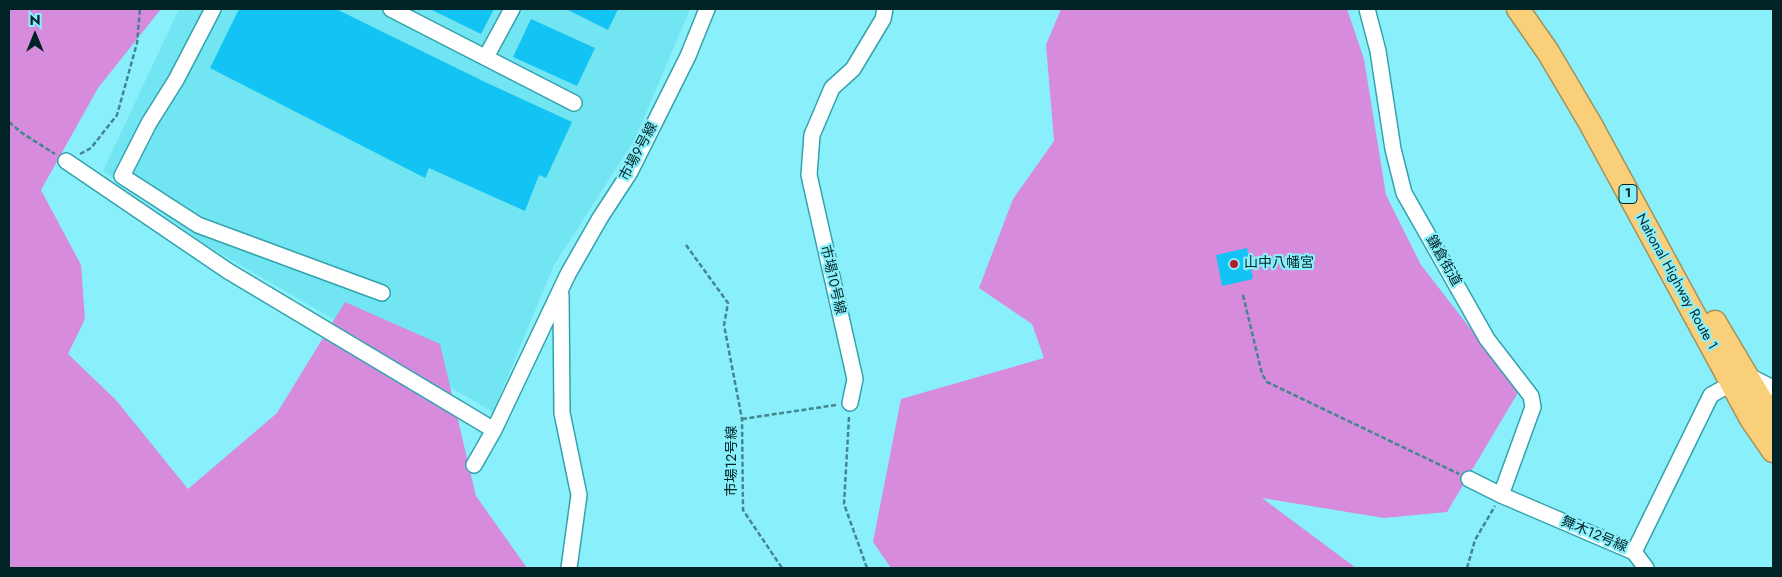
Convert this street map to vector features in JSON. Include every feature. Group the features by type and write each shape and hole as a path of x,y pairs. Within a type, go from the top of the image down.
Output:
{"highway":[{"name":"National Highway Route 1","path":"1518,9 1548,52 1739,379 1773,420"},
{"name":"National Highway Route 1","path":"1536,9 1575,68 1599,110 1696,291 1739,379 1751,419 1773,451"}],"street":[{"path":"213,9 122,176 198,225 382,293"},
{"path":"391,9 574,103"},
{"path":"486,57 512,9"},
{"name":"市場9号線","path":"474,465 494,430 568,274 600,218 630,172 688,56 707,9"},
{"name":"市場10号線","path":"850,402 854,379 809,175 812,135 832,88 853,68 883,19 885,9"},
{"name":"鎌倉街道","path":"1367,9 1378,51 1393,149 1404,193 1487,339 1531,396 1533,407 1501,495"},
{"path":"66,161 228,271 494,430"},
{"path":"561,291 562,413 578,495 569,568"},
{"path":"1739,379 1773,388"},
{"name":"舞木12号線","path":"1469,479 1501,495 1634,552 1711,395 1739,379"},
{"path":"1634,552 1646,568"}],"path":[{"path":"9,122 22,133 66,161 91,148 117,115 137,43 140,9"},
{"path":"686,245 728,303 724,325 742,419"},
{"path":"1243,295 1262,374 1267,382 1469,479"},
{"path":"850,402 844,504 867,568"},
{"name":"市場12号線","path":"782,568 743,510 742,419 850,402"},
{"path":"1467,568 1475,540 1501,495"}],"shaded area":[{"path":"9,9 161,9 98,88 41,190 81,265 85,319 68,354 116,400 188,489 277,413 345,302 440,344 476,496 527,568 9,568"},
{"path":"179,9 690,9 635,139 554,265 493,412 206,245 103,171"},
{"path":"1061,9 1347,9 1364,59 1386,195 1421,265 1519,391 1447,512 1384,518 1262,498 1356,568 891,568 873,542 901,399 1044,358 1032,324 979,288 1013,199 1054,141 1046,45"}],"building":[{"path":"239,9 336,9 487,83 572,122 546,178 539,175 525,211 429,168 425,178 210,68"},
{"path":"430,9 494,9 481,34"},
{"path":"566,9 618,9 608,30"},
{"path":"531,19 595,48 577,86 513,57"},
{"path":"1247,248 1253,279 1222,286 1216,255"}],"place":[{"name":"山中八幡宮","path":"1234,264"}]}
